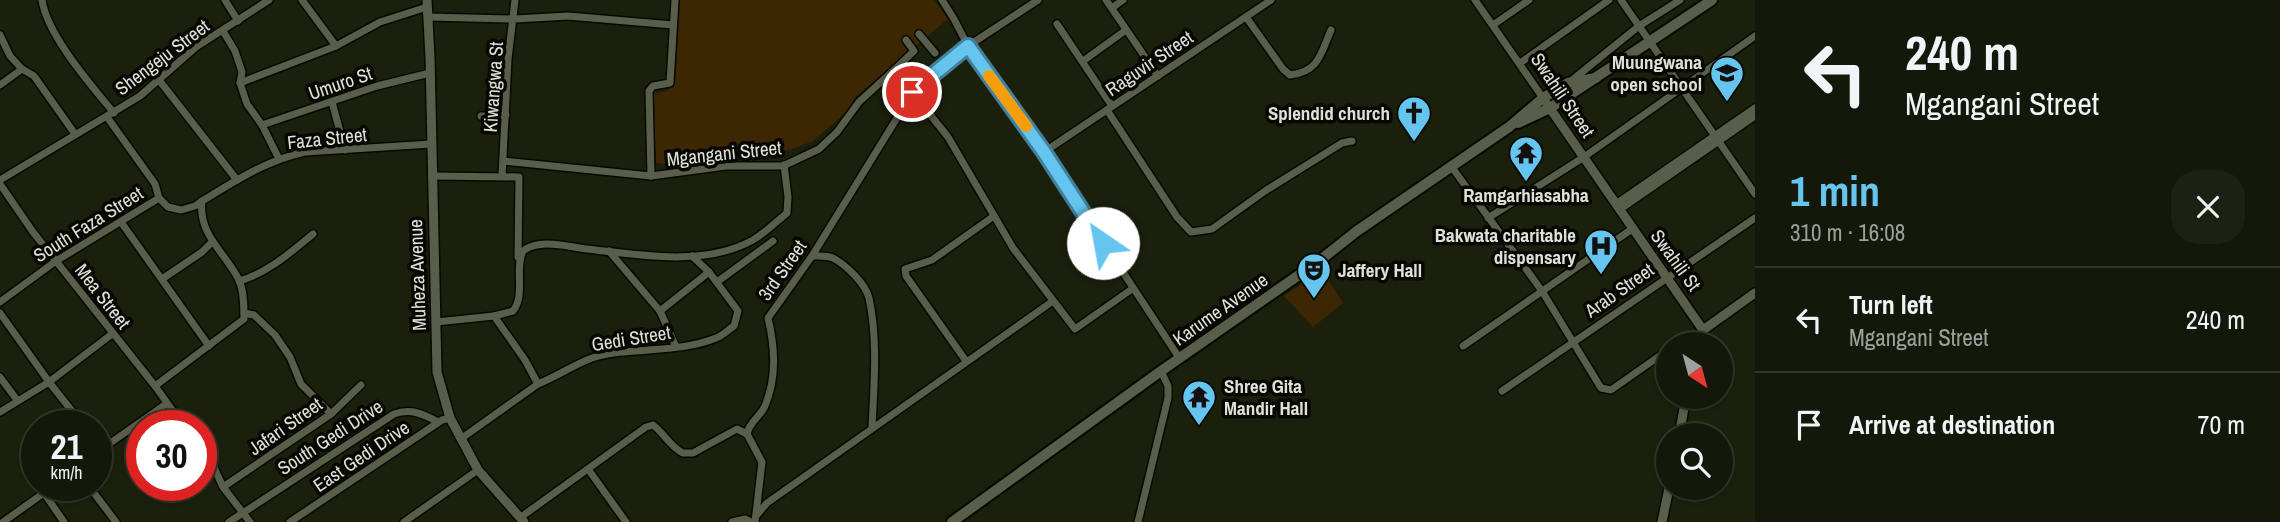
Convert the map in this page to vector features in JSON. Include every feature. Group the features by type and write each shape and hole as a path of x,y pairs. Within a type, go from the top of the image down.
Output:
{"main road":[{"name":"Karume Avenue","path":"1509,127 1550,108 1712,0"},
{"name":"Karume Avenue","path":"952,522 1319,261 1357,230 1509,127 1543,98 1568,83 1596,78"}],"street":[{"path":"43,0 46,17 55,34 155,184 159,198 168,207 181,210 202,201 202,219 212,242 239,281 244,319 155,386"},
{"path":"225,0 238,21"},
{"name":"Shengeju Street","path":"0,182 140,96 196,47 269,0"},
{"path":"302,0 336,46"},
{"name":"Kiwangwa St","path":"502,176 508,59 515,0"},
{"path":"651,176 649,91 653,86 670,83 675,0"},
{"path":"942,0 968,46 1044,152 1180,359"},
{"path":"913,92 968,46 1038,0"},
{"path":"1107,0 1158,76"},
{"path":"1112,8 1123,0"},
{"name":"Raguvir Street","path":"1044,152 1271,0"},
{"path":"1493,25 1529,0"},
{"path":"1520,63 1609,0"},
{"path":"1621,0 1755,194"},
{"path":"1568,83 1639,26 1680,0"},
{"name":"Swahili Street","path":"1478,1 1618,207"},
{"path":"240,83 336,46 380,22 427,8 514,19 594,17 673,25"},
{"name":"Muheza Avenue","path":"427,8 437,372 450,418 478,470 522,520"},
{"path":"1247,16 1283,69 1290,75 1305,71 1316,64 1331,30"},
{"path":"1057,24 1083,61 1177,217 1193,232 1212,229 1281,181 1342,143 1352,141"},
{"path":"1083,61 1126,30"},
{"path":"223,31 235,51 242,72 240,83 247,104 262,125 279,159"},
{"path":"919,34 935,53"},
{"path":"0,35 10,56 22,69 34,76 75,135"},
{"path":"1488,218 1584,157 1755,36"},
{"name":"Mgangani Street","path":"503,161 651,176 726,166 784,165 819,149 837,132 859,102 914,51 906,40"},
{"path":"0,85 22,69"},
{"path":"894,70 948,137 1013,248 1075,330 1132,289"},
{"name":"Umuro St","path":"262,125 377,86 430,74"},
{"path":"159,80 237,180"},
{"name":"3rd Street","path":"747,434 748,427 764,409 773,378 775,349 768,318 812,256 913,92"},
{"path":"332,102 345,150"},
{"path":"1618,207 1755,108"},
{"path":"481,116 506,116"},
{"path":"1715,138 1755,116"},
{"name":"Faza Street","path":"202,201 279,159 305,152 431,144"},
{"path":"518,261 523,251 535,245 628,255 692,256 743,245 762,234 787,213 784,165"},
{"path":"1451,166 1542,291 1600,386 1608,391 1656,358"},
{"path":"432,176 519,177 517,306 513,311 494,316 436,322"},
{"name":"Mea Street","path":"0,182 33,232 155,386 171,410"},
{"name":"South Faza Street","path":"0,302 56,261 159,198"},
{"name":"Swahili St","path":"1618,207 1703,330"},
{"path":"967,361 906,276 905,269 932,260 994,216"},
{"name":"Arab Street","path":"1502,391 1755,218"},
{"path":"121,222 209,346"},
{"path":"1463,346 1632,229"},
{"path":"239,281 253,277 275,264 313,234"},
{"path":"717,282 773,241"},
{"path":"162,279 212,242"},
{"path":"608,251 660,311 676,347"},
{"name":"Gedi Street","path":"462,438 538,384 592,358 676,347 716,338 734,326 738,311 709,272 692,256"},
{"path":"812,256 831,257 841,264 854,275 869,298 875,367 872,427"},
{"path":"660,311 709,272"},
{"path":"1703,330 1755,293"},
{"path":"754,520 766,503 1053,301"},
{"path":"0,313 71,410"},
{"path":"244,313 254,315 275,335 290,357 301,384 331,414"},
{"path":"494,316 525,360 538,384"},
{"path":"0,412 49,382 112,334"},
{"path":"1138,522 1168,398 1168,386 1161,371"},
{"path":"0,377 17,400"},
{"name":"Jafari Street","path":"223,487 331,414 361,384"},
{"path":"112,442 166,404"},
{"name":"South Gedi Drive","path":"229,522 394,415 403,411 419,412 438,422"},
{"name":"East Gedi Drive","path":"290,522 438,422 450,418"},
{"path":"522,520 588,469 646,427 653,425 677,451 683,453 692,453 737,429 747,434 762,462 754,520"},
{"path":"588,469 626,522"},
{"path":"404,522 478,470"},
{"path":"217,474 223,487 250,522"},
{"path":"1662,522 1667,500"},
{"path":"3,522 33,501"},
{"path":"50,501 64,522"},
{"path":"100,501 116,522"},
{"path":"732,522 754,520"}],"shaded area":[{"path":"680,0 934,0 948,19 855,97 846,112 813,141 790,150 733,152 665,164 656,163 653,94 667,91 675,84"},
{"name":"Jaffery Hall","path":"1322,271 1343,303 1313,327 1284,296"}],"slow traffic":[{"path":"989,76 1026,126"}],"place":[{"name":"Muungwana open school","path":"1727,103"},
{"name":"Splendid church","path":"1414,143"},
{"name":"Ramgarhiasabha","path":"1526,183"},
{"name":"Bakwata charitable dispensary","path":"1601,276"},
{"name":"Jaffery Hall","path":"1314,300"},
{"name":"Shree Gita Mandir Hall","path":"1199,427"}],"route":[{"path":"912,92 968,46 1044,152 1103,243"}]}
